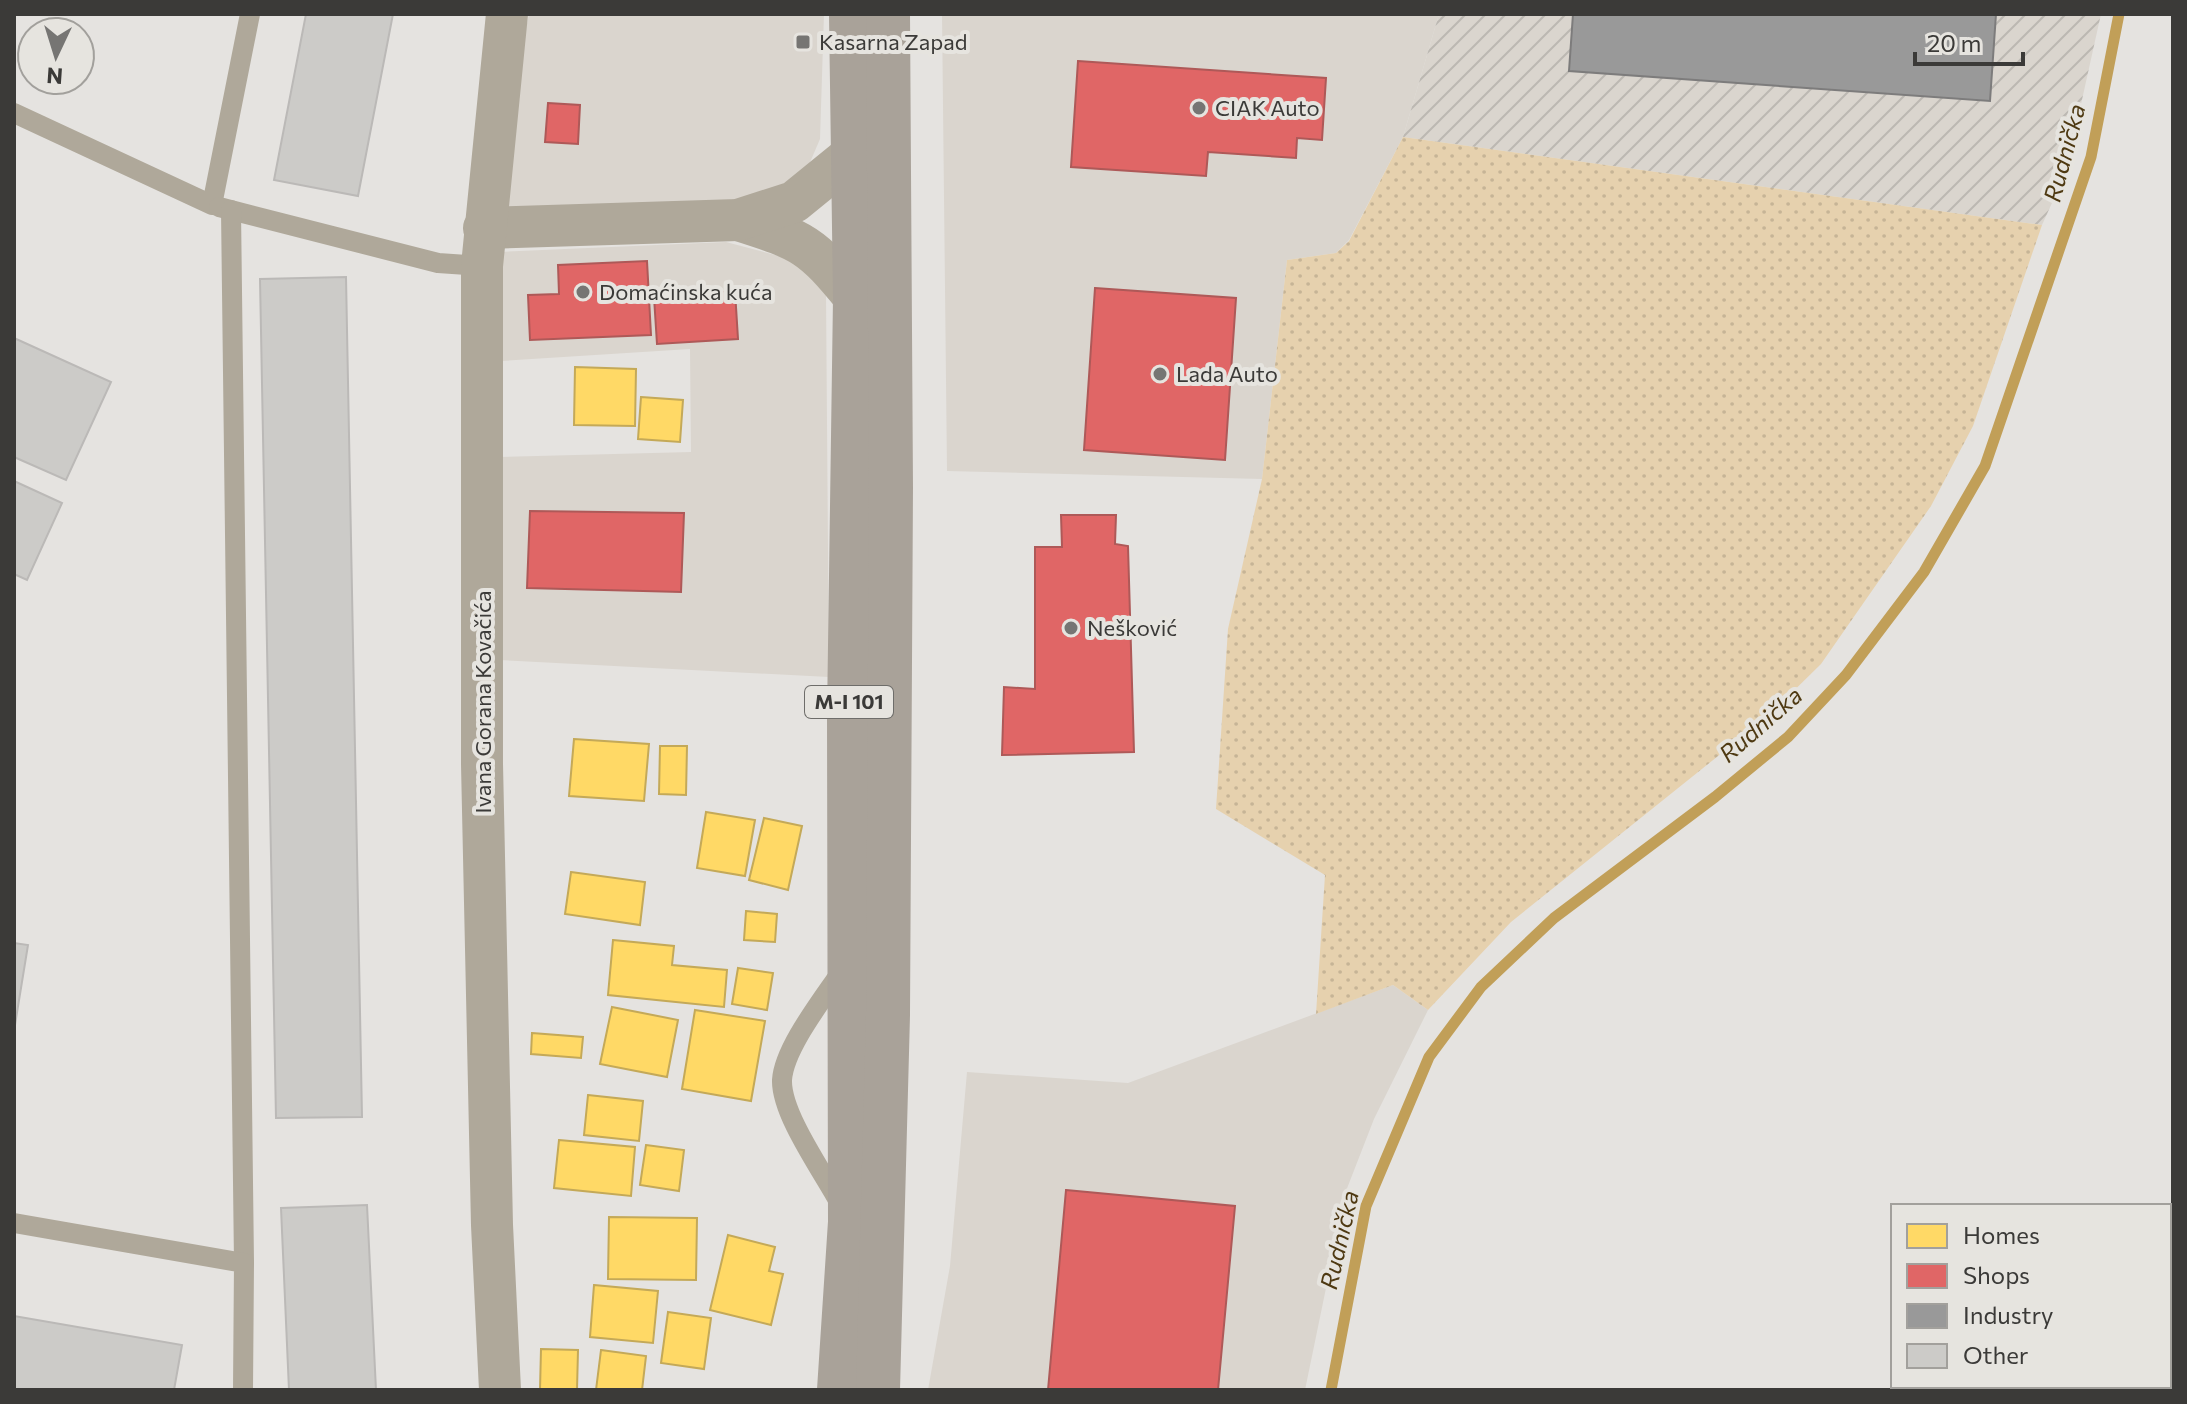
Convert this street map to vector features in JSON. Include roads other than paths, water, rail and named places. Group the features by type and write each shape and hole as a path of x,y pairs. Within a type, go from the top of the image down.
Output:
{"main road":[{"name":"M-I 101","path":"839,1390 850,1222 849,959 855,298 851,14"},
{"name":"M-I 101","path":"878,1390 888,1015 891,487 888,14"}],"street":[{"name":"Ivana Gorana Kovačića","path":"500,1390 492,1225 482,764 483,247 507,14"},
{"path":"483,247 738,220 794,202 853,154"},
{"path":"738,220 810,247 855,298"}],"lane":[{"path":"243,1390 244,1263 221,208 250,14"},
{"path":"14,113 221,208 438,263 483,247"},
{"path":"849,959 798,1038 782,1078 785,1103 850,1222"},
{"path":"14,1223 244,1263"}],"waterway":[{"name":"Rudnička","path":"1331,1390 1366,1206 1429,1057 1481,987 1554,918 1715,797 1788,737 1846,675 1924,572 1985,466 2091,157 2119,14"}],"place":[{"name":"Kasarna Zapad","path":"803,42"},
{"name":"CIAK Auto","path":"1199,108"},
{"name":"Domaćinska kuća","path":"583,292"},
{"name":"Lada Auto","path":"1160,374"},
{"name":"Nešković","path":"1071,628"}]}
